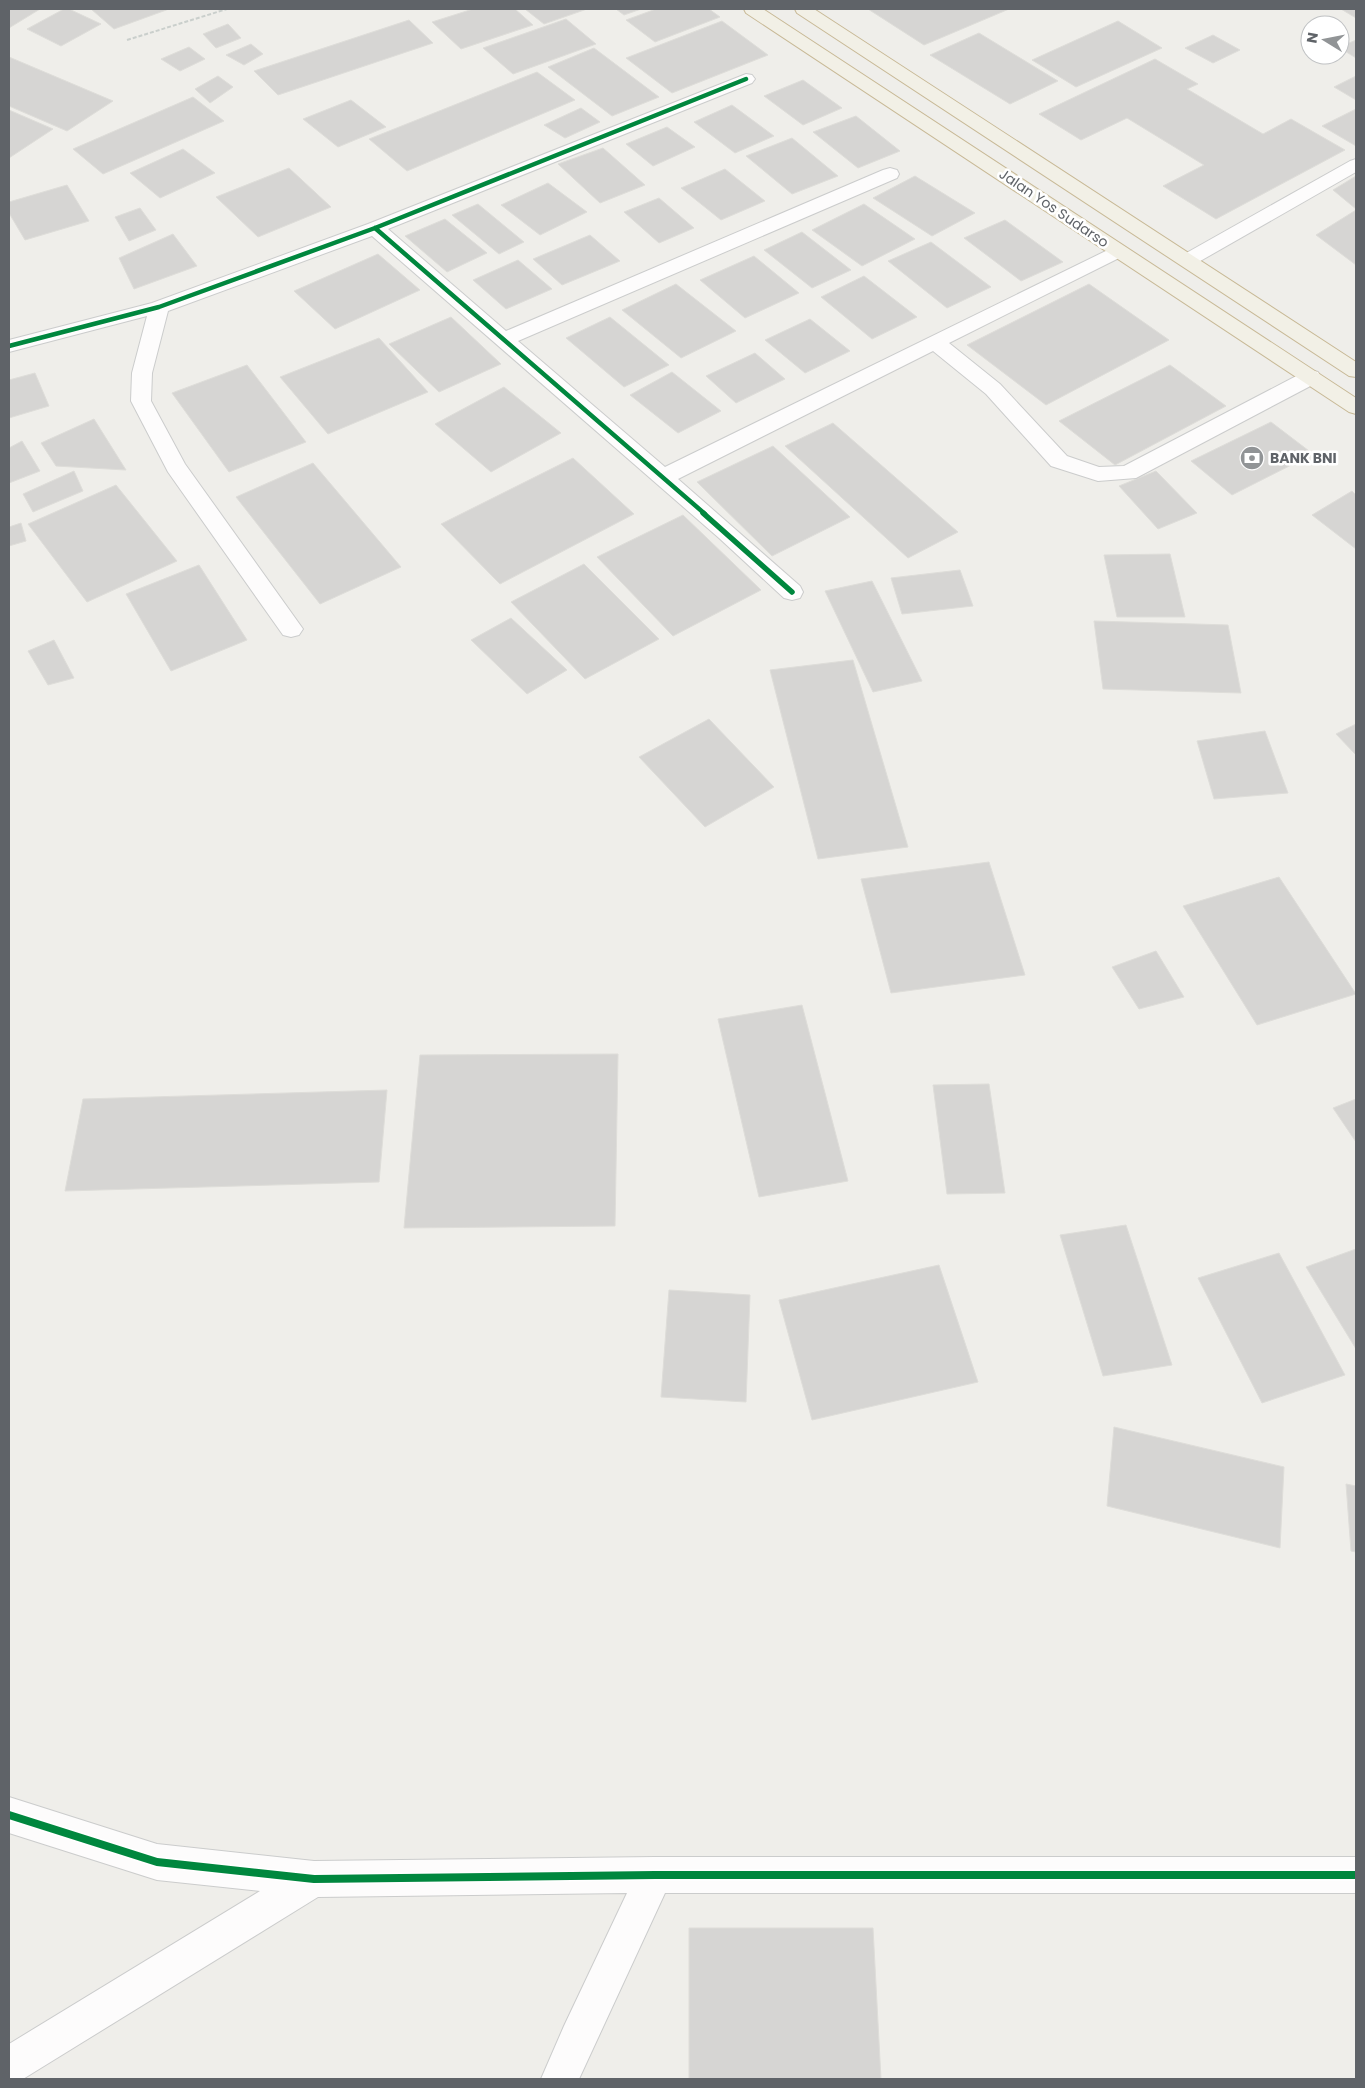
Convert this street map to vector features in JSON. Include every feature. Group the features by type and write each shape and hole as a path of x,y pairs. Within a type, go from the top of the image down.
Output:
{"highway":[{"name":"Jalan Yos Sudarso","path":"752,9 1356,407"},
{"name":"Jalan Yos Sudarso","path":"804,9 1356,371"},
{"path":"906,109 937,95"}],"street":[{"path":"9,346 159,307 375,228 746,79"},
{"path":"1188,260 1356,165"},
{"path":"504,339 890,174"},
{"path":"375,228 663,477 792,592"},
{"path":"663,477 1118,251"},
{"path":"159,307 142,373 142,401 176,467 291,629"},
{"path":"935,342 993,389 1059,461 1098,474 1128,473 1311,377"},
{"path":"9,1815 157,1862 314,1878 655,1875 1356,1875"},
{"path":"560,2079 655,1875"},
{"path":"9,2066 314,1878"}],"path":[{"path":"127,40 227,9"}],"building":[{"path":"9,9 40,9 9,28"},
{"path":"64,9 69,9 101,24 61,46 27,29"},
{"path":"91,9 169,9 114,29"},
{"path":"473,9 515,9 533,25 461,49 432,22"},
{"path":"525,9 587,9 544,24"},
{"path":"616,9 641,9 624,15"},
{"path":"656,9 709,9 720,17 655,42 626,20"},
{"path":"868,9 1009,9 924,45"},
{"path":"1341,9 1356,9 1356,18"},
{"path":"566,19 596,44 513,74 483,48"},
{"path":"409,20 433,43 278,95 254,71"},
{"path":"722,21 768,55 672,93 626,58"},
{"path":"1118,21 1162,48 1076,87 1032,60"},
{"path":"228,24 241,38 216,48 203,34"},
{"path":"979,33 1058,81 1010,104 930,55"},
{"path":"1213,35 1240,50 1213,63 1185,48"},
{"path":"1356,40 1356,58 1350,54 1350,43"},
{"path":"251,44 263,54 244,65 226,55"},
{"path":"189,47 205,59 180,71 161,59"},
{"path":"594,48 659,97 612,116 548,67"},
{"path":"9,57 113,101 67,131 9,106"},
{"path":"1155,59 1198,84 1187,89 1263,134 1291,119 1345,150 1216,219 1163,186 1204,165 1127,118 1081,140 1039,114"},
{"path":"537,72 575,100 407,171 369,139"},
{"path":"218,76 233,87 210,103 195,89"},
{"path":"1356,76 1356,100 1334,87"},
{"path":"803,80 842,108 803,125 764,96"},
{"path":"193,97 224,121 103,174 73,149"},
{"path":"351,100 386,127 338,147 303,119"},
{"path":"732,105 774,136 735,153 694,122"},
{"path":"581,108 600,122 565,138 544,125"},
{"path":"1356,109 1356,146 1322,126"},
{"path":"9,110 53,129 9,158"},
{"path":"856,116 900,151 858,168 813,132"},
{"path":"667,127 695,147 653,166 626,144"},
{"path":"792,138 838,176 792,194 746,156"},
{"path":"603,148 645,185 600,203 558,164"},
{"path":"183,149 215,173 160,198 130,173"},
{"path":"289,168 331,207 258,237 216,197"},
{"path":"725,169 765,201 721,220 681,188"},
{"path":"915,176 975,213 932,236 873,198"},
{"path":"1356,176 1356,209 1333,190"},
{"path":"548,183 587,212 540,235 501,205"},
{"path":"67,185 89,221 25,240 9,213 9,202"},
{"path":"659,198 694,228 659,243 624,212"},
{"path":"478,204 524,242 499,254 452,215"},
{"path":"864,204 915,239 862,266 812,230"},
{"path":"140,208 156,230 129,241 115,217"},
{"path":"1356,210 1356,265 1316,235"},
{"path":"445,219 487,253 447,272 405,236"},
{"path":"1005,220 1063,262 1021,281 964,238"},
{"path":"802,232 851,270 812,288 764,250"},
{"path":"173,234 197,266 134,289 119,258"},
{"path":"590,235 620,261 562,285 533,259"},
{"path":"931,242 991,287 947,308 888,261"},
{"path":"378,254 420,290 335,329 294,291"},
{"path":"754,256 799,293 745,318 700,280"},
{"path":"518,260 552,289 506,309 473,280"},
{"path":"864,276 917,317 872,339 821,297"},
{"path":"676,284 736,331 681,358 622,310"},
{"path":"1089,284 1169,340 1046,405 967,345"},
{"path":"451,317 501,364 439,392 389,344"},
{"path":"610,317 669,365 624,387 566,338"},
{"path":"810,319 850,351 805,373 765,340"},
{"path":"379,338 428,392 328,434 280,377"},
{"path":"755,353 785,379 736,403 706,376"},
{"path":"247,365 306,442 229,472 172,393"},
{"path":"1170,365 1226,406 1115,465 1059,421"},
{"path":"672,372 721,411 678,433 630,395"},
{"path":"35,373 49,406 9,418 9,380"},
{"path":"504,387 561,433 491,472 435,424"},
{"path":"94,419 126,470 56,466 41,443"},
{"name":"BANK BNI","path":"1271,422 1313,454 1232,495 1191,461"},
{"path":"833,423 958,532 908,558 785,446"},
{"path":"22,441 40,471 9,483 9,448"},
{"path":"773,446 850,517 772,556 697,482"},
{"path":"573,458 634,514 500,584 441,524"},
{"path":"313,463 401,567 320,604 236,497"},
{"path":"74,471 83,491 33,512 23,494"},
{"path":"1156,471 1197,513 1158,529 1119,486"},
{"path":"116,485 177,561 87,602 28,524"},
{"path":"1352,491 1356,495 1356,549 1312,515"},
{"path":"683,515 761,590 673,636 597,557"},
{"path":"21,523 26,541 9,546 9,527"},
{"path":"1170,554 1185,617 1117,617 1104,555"},
{"path":"584,564 659,639 585,679 511,602"},
{"path":"199,565 247,640 171,671 126,594"},
{"path":"960,570 973,606 902,614 891,578"},
{"path":"872,581 922,681 873,692 825,591"},
{"path":"511,618 567,670 527,694 471,640"},
{"path":"1094,621 1228,625 1241,693 1103,689"},
{"path":"54,640 74,678 48,685 28,651"},
{"path":"853,660 908,847 818,859 770,670"},
{"path":"709,719 774,787 705,827 639,757"},
{"path":"1356,724 1356,755 1336,734"},
{"path":"1265,731 1288,793 1214,799 1197,741"},
{"path":"989,862 1025,975 891,993 861,879"},
{"path":"1279,877 1356,994 1257,1025 1183,906"},
{"path":"1156,951 1184,997 1139,1009 1112,967"},
{"path":"802,1005 848,1181 759,1197 718,1019"},
{"path":"618,1054 615,1226 404,1228 420,1055"},
{"path":"989,1084 1005,1193 947,1194 933,1085"},
{"path":"387,1090 379,1182 65,1191 83,1099"},
{"path":"1356,1099 1356,1142 1333,1108"},
{"path":"1126,1225 1172,1365 1103,1376 1060,1235"},
{"path":"1356,1249 1356,1349 1306,1267"},
{"path":"1279,1253 1345,1375 1262,1403 1198,1278"},
{"path":"939,1265 978,1382 812,1420 779,1300"},
{"path":"669,1290 750,1295 746,1402 661,1397"},
{"path":"1114,1427 1284,1467 1280,1548 1107,1506"},
{"path":"1346,1484 1356,1486 1356,1552 1351,1551"},
{"path":"689,1928 873,1928 881,2079 689,2079"}],"cycle path":[{"path":"9,346 159,307 375,228 746,79"},
{"path":"375,228 727,533 792,592"},
{"path":"9,1815 157,1862 314,1879 655,1875 1356,1875"}],"place":[{"name":"BANK BNI","path":"1252,458"}]}
